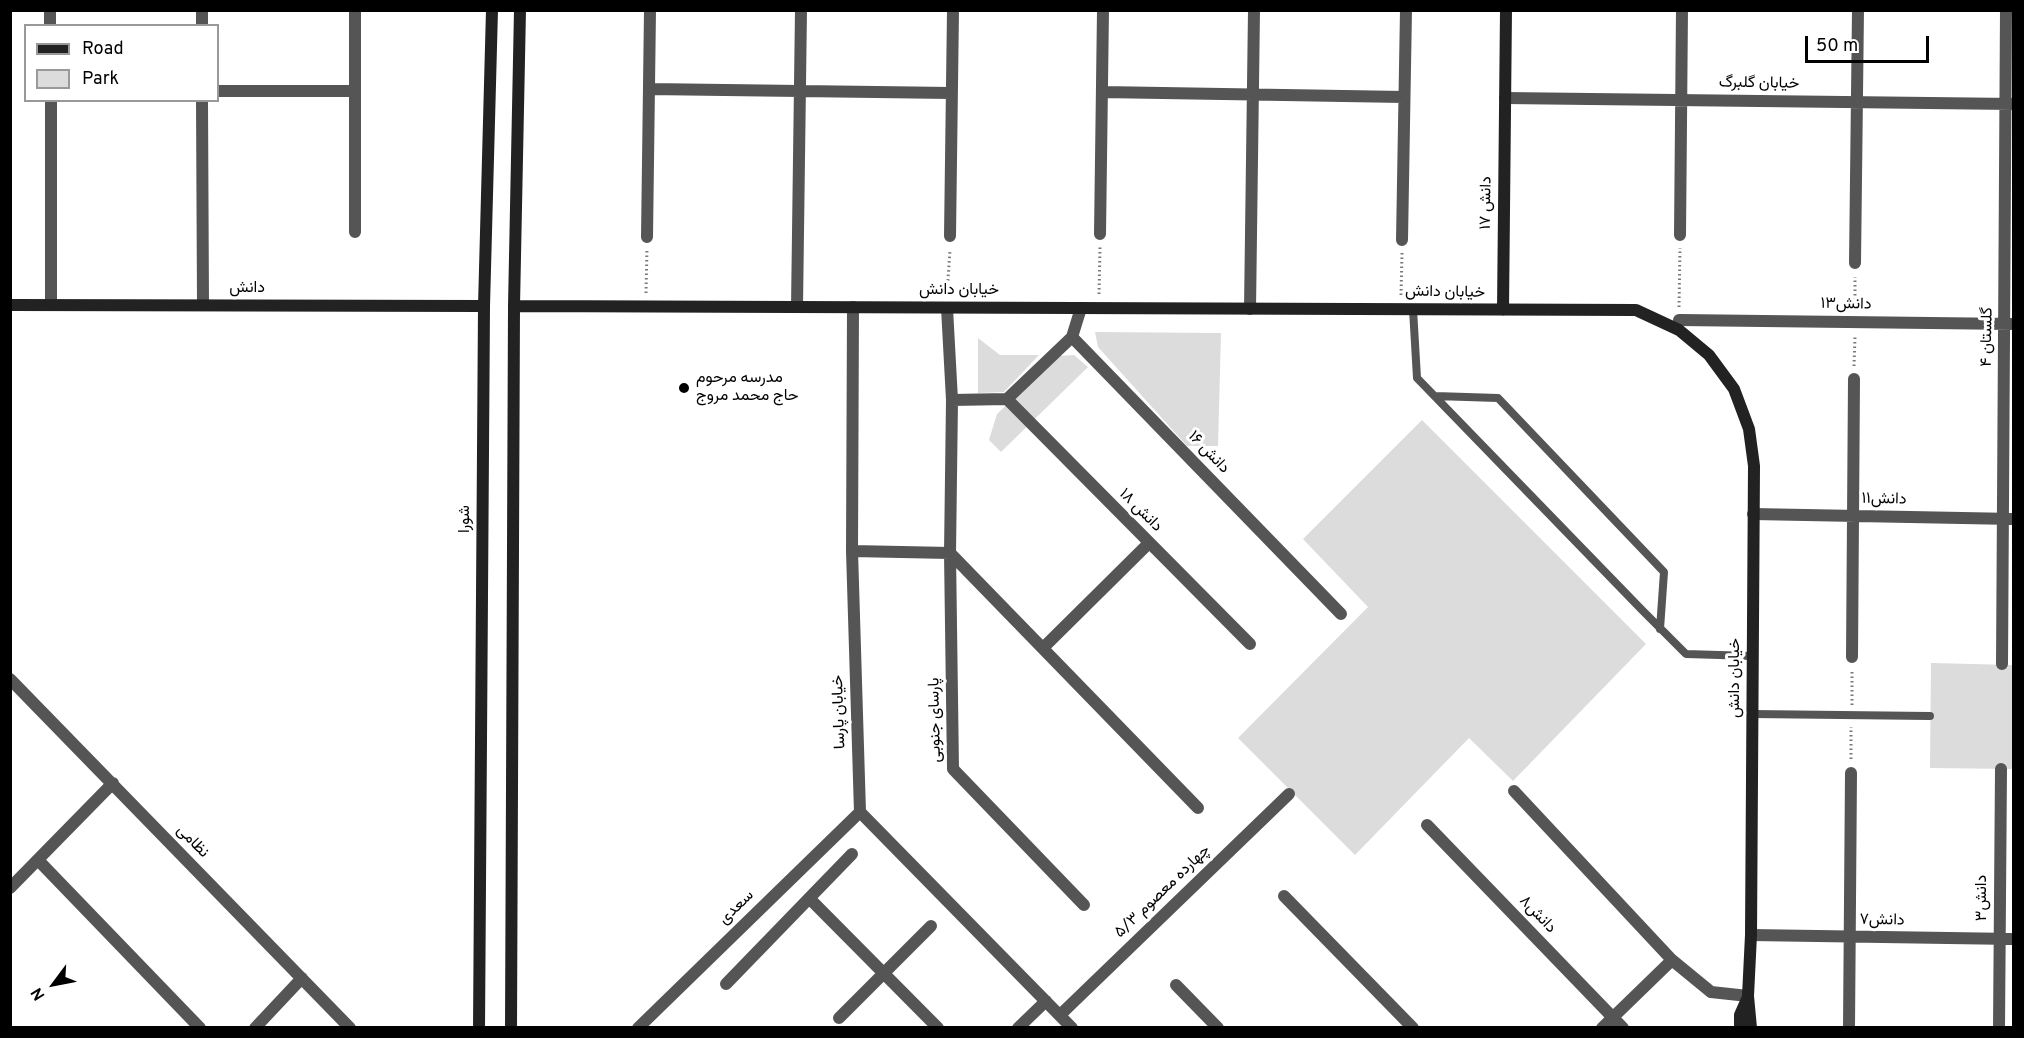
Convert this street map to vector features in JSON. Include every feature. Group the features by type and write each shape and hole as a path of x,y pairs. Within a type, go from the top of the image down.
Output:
{"street":[{"path":"355,10 356,232"},
{"name":"شورا","path":"479,1028 484,306 492,10"},
{"path":"511,1028 514,306 520,10"},
{"path":"647,237 650,10"},
{"path":"797,307 801,10"},
{"path":"950,237 953,10"},
{"path":"1100,234 1103,10"},
{"path":"1250,309 1254,10"},
{"path":"1402,240 1406,10"},
{"name":"دانش ۱۷","path":"1503,310 1506,10"},
{"path":"1680,235 1682,10"},
{"path":"1855,263 1858,10"},
{"name":"گلستان ۴","path":"2002,664 2008,519 2010,104 2007,10"},
{"path":"649,90 951,93"},
{"path":"219,91 355,92"},
{"path":"1102,92 1404,97"},
{"name":"خیابان گلبرگ","path":"1505,98 2010,104"},
{"path":"51,102 51,305"},
{"path":"202,102 203,305"},
{"name":"دانش","path":"10,304 484,306"},
{"name":"خیابان دانش","path":"514,306 1636,310 1679,330 1709,355 1734,389 1749,429 1754,466 1751,935 1748,996 1751,1028"},
{"name":"خیابان پارسا","path":"853,308 852,551 860,812"},
{"name":"پارسای جنوبی","path":"947,308 952,400 950,553 953,769 1084,905"},
{"path":"952,400 1007,399 1072,337 1081,308"},
{"name":"دانش۱۳","path":"1679,320 2009,324"},
{"name":"دانش ۱۶","path":"1072,337 1341,614"},
{"path":"1852,657 1854,379"},
{"name":"دانش ۱۸","path":"1007,399 1250,644"},
{"name":"دانش۱۱","path":"1753,514 2008,519"},
{"path":"1043,648 1149,543"},
{"path":"852,551 950,553 1198,808"},
{"name":"نظامی","path":"10,679 351,1028"},
{"name":"دانش۳","path":"1999,1028 2001,769"},
{"path":"1849,1028 1851,773"},
{"path":"10,888 113,783"},
{"path":"1514,791 1672,960 1711,992 1748,996"},
{"name":"چهارده معصوم ۵/۳","path":"1059,1014 1289,794"},
{"path":"860,812 1072,1028"},
{"name":"سعدی","path":"638,1028 860,812"},
{"name":"دانش۸","path":"1427,825 1623,1028"},
{"path":"726,984 852,854"},
{"path":"38,860 200,1028"},
{"path":"1284,896 1413,1028"},
{"path":"809,898 938,1028"},
{"path":"839,1018 930,926"},
{"name":"دانش۷","path":"1751,935 2013,939"},
{"path":"1602,1028 1672,960"},
{"path":"255,1028 302,978"},
{"path":"1176,985 1218,1028"},
{"name":"خیابان دانش","path":"1740,1028 1740,1015 1748,996"},
{"path":"1018,1028 1046,1001"}],"lane":[{"path":"1407,309 1417,378 1660,629 1686,654 1752,656"},
{"path":"1435,396 1498,398 1664,572 1660,629"},
{"path":"1752,714 1930,716"}],"path":[{"path":"1099,308 1100,234"},
{"path":"1679,320 1680,235"},
{"path":"646,307 647,237"},
{"path":"947,308 950,237"},
{"path":"1402,240 1407,309"},
{"path":"1854,379 1855,263"},
{"path":"1851,773 1852,657"}],"green space":[{"path":"1095,332 1221,333 1218,446 1187,446 1098,347"},
{"path":"978,338 1000,355 1039,355 1004,392 978,393"},
{"path":"1074,355 1088,367 1001,452 989,440 997,414 1057,356"},
{"path":"1422,420 1646,644 1513,781 1469,738 1355,855 1238,738 1368,607 1303,539"},
{"path":"1931,663 2013,665 2013,769 1930,768"}],"place":[{"name":"مدرسه مرحوم حاج محمد مروج","path":"684,388"}]}
